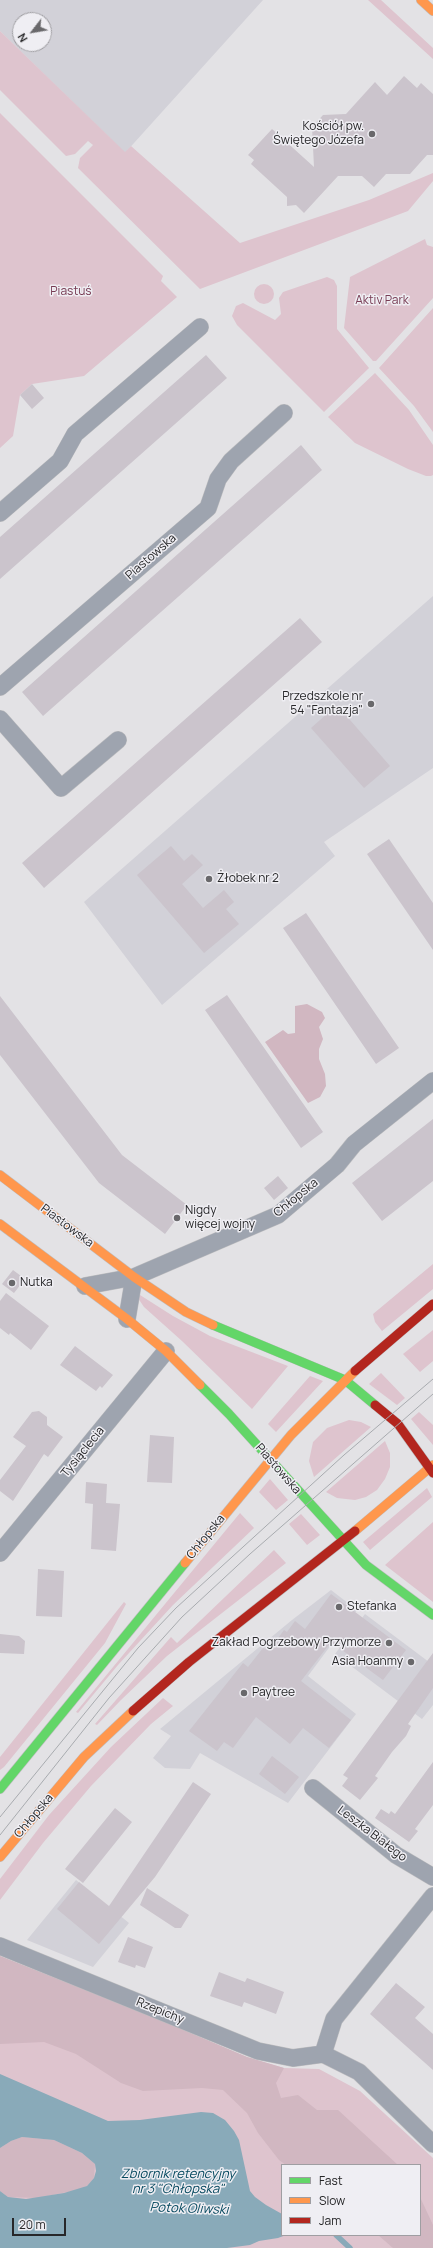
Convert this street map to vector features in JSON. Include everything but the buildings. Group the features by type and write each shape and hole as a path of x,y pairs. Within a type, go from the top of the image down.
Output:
{"main road":[{"path":"421,0 433,11"},
{"name":"Piastowska","path":"0,1175 134,1277 186,1312 229,1332 310,1364 345,1380 398,1424 432,1469"},
{"name":"Piastowska","path":"0,1224 85,1286 166,1351 229,1414 366,1565 433,1615"},
{"name":"Chłopska","path":"0,1789 270,1459 345,1380 433,1304"},
{"name":"Chłopska","path":"0,1857 84,1758 123,1719 189,1662 432,1469"}],"street":[{"path":"0,513 60,461 75,434 200,327"},
{"name":"Piastowska","path":"0,687 208,508 218,479 231,461 284,413"},
{"path":"0,719 61,788 118,740"},
{"name":"Chłopska","path":"134,1277 278,1215 337,1165 354,1144 433,1081"},
{"path":"85,1286 134,1277 127,1319"},
{"name":"Tysiąclecia","path":"0,1553 166,1351"},
{"name":"Leszka Białego","path":"313,1788 396,1855 433,1877"},
{"path":"433,1896 334,2019 327,2036 323,2054 359,2072 433,2144"},
{"name":"Rzepichy","path":"0,1946 258,2051 293,2058 323,2054"}],"shaded area":[{"path":"0,0 263,0 125,153 22,52 52,52 52,12 12,12 12,43 0,31"},
{"path":"433,596 433,768 324,842 335,856 162,1005 84,902"},
{"path":"307,1004 322,1012 325,1018 319,1027 323,1039 319,1049 319,1059 325,1074 326,1086 320,1097 308,1103 265,1042 283,1030 288,1034 295,1033 295,1006"},
{"path":"331,1590 357,1610 308,1676 356,1714 288,1803 200,1753 190,1769 165,1768 153,1758 171,1736 160,1729 292,1620"},
{"path":"365,1614 433,1665 433,1705 422,1719 335,1654"},
{"path":"76,1880 129,1923 93,1967 27,1940"},
{"path":"0,1956 142,2012 247,2057 284,2068 276,2083 281,2098 298,2095 317,2110 338,2110 397,2164 285,2164 279,2160 258,2133 247,2113 223,2090 202,2088 143,2091 121,2083 76,2054 44,2042 0,2044"},
{"path":"22,2137 54,2140 82,2153 95,2164 94,2178 87,2186 78,2190 37,2198 8,2197 0,2191 0,2148 11,2141"},
{"path":"421,2199 433,2225 433,2248 393,2248 379,2236 421,2236"}],"green space":[{"path":"368,0 381,0 433,48 433,59"},
{"path":"0,31 12,43 12,52 22,52 125,152 131,146 240,243 369,200 433,173 433,181 408,211 200,289 78,168 80,158 93,145 88,141 75,154 66,156 0,90"},
{"name":"Piastuś","path":"0,113 163,276 161,281 177,297 84,376 32,384 20,395 13,436 0,448"},
{"name":"Aktiv Park","path":"425,239 427,245 433,247 433,298 376,361 373,361 344,328 350,277"},
{"path":"327,277 334,280 337,286 337,329 369,368 324,412 237,325 232,316 236,306 243,303 275,320 281,314 279,298 283,292"},
{"path":"264,284 271,287 274,294 271,301 264,304 257,301 254,294 257,287"},
{"path":"433,308 433,432 414,406 379,368"},
{"path":"375,373 409,410 433,445 433,475 426,476 408,469 355,443 328,417"},
{"path":"433,1264 433,1289 382,1331 375,1322 373,1314"},
{"path":"140,1295 173,1316 210,1336 288,1366 252,1409 182,1341 144,1307 138,1298"},
{"path":"433,1330 433,1361 420,1372 403,1354"},
{"path":"381,1373 405,1398 397,1405 369,1384"},
{"path":"310,1376 323,1381 276,1432 268,1424"},
{"path":"419,1412 433,1425 433,1445 411,1419"},
{"path":"349,1420 361,1422 371,1427 314,1477 309,1461 313,1442 327,1428"},
{"path":"385,1441 390,1453 390,1467 385,1479 377,1490 366,1497 355,1500 337,1498 326,1492"},
{"path":"270,1479 288,1500 276,1510 259,1492"},
{"path":"427,1488 432,1497 370,1550 363,1542"},
{"path":"240,1513 254,1528 173,1605 118,1665 78,1713 76,1712"},
{"path":"301,1514 320,1535 307,1545 289,1524"},
{"path":"433,1522 433,1602 385,1565"},
{"path":"274,1550 286,1563 167,1656 97,1725 95,1724 171,1637 177,1643"},
{"path":"124,1602 126,1604 105,1643 0,1770 0,1757"},
{"path":"163,1698 173,1706 151,1724 91,1786 43,1843 0,1900 0,1879 49,1815 111,1747"},
{"path":"0,1956 247,2057 284,2068 319,2069 360,2091 433,2158 433,2248 0,2248"}],"water":[{"name":"Zbiornik retencyjny nr 3 \"Chłopska\"","path":"0,2074 108,2121 140,2120 201,2112 213,2113 225,2120 234,2131 239,2140 250,2191 255,2197 266,2205 281,2213 281,2236 283,2236 259,2241 250,2245 227,2248 0,2248 0,2191 8,2197 26,2199 64,2193 87,2186 94,2178 96,2171 95,2164 82,2153 54,2140 22,2137 11,2141 0,2148"}],"waterway":[{"name":"Potok Oliwski","path":"337,2236 350,2248"}],"tram line":[{"path":"0,1817 138,1648 176,1608 344,1455 433,1379"},
{"path":"0,1835 109,1698 182,1617 250,1554 433,1394"}],"traffic: fast":[{"path":"213,1325 345,1380 375,1405"},
{"path":"200,1385 229,1414 366,1565 433,1615"},
{"path":"0,1789 185,1563"}],"traffic: slow":[{"path":"421,0 433,11"},
{"path":"0,1175 134,1277 186,1312 213,1325"},
{"path":"0,1224 127,1319 166,1351 200,1385"},
{"path":"185,1563 291,1435 355,1371"},
{"path":"355,1531 433,1465"},
{"path":"0,1857 84,1757 133,1711"}],"traffic: jam":[{"path":"355,1371 433,1304"},
{"path":"375,1405 398,1424 433,1473"},
{"path":"133,1711 189,1662 355,1531"}],"place":[{"name":"Kościół pw. Świętego Józefa","path":"372,134"},
{"name":"Przedszkole nr 54 \"Fantazja\"","path":"371,704"},
{"name":"Żłobek nr 2","path":"209,879"},
{"name":"Nigdy więcej wojny","path":"177,1218"},
{"name":"Nutka","path":"12,1283"},
{"name":"Stefanka","path":"339,1607"},
{"name":"Zakład Pogrzebowy Przymorze","path":"389,1643"},
{"name":"Asia Hoanmy","path":"411,1662"},
{"name":"Paytree","path":"244,1693"}]}
